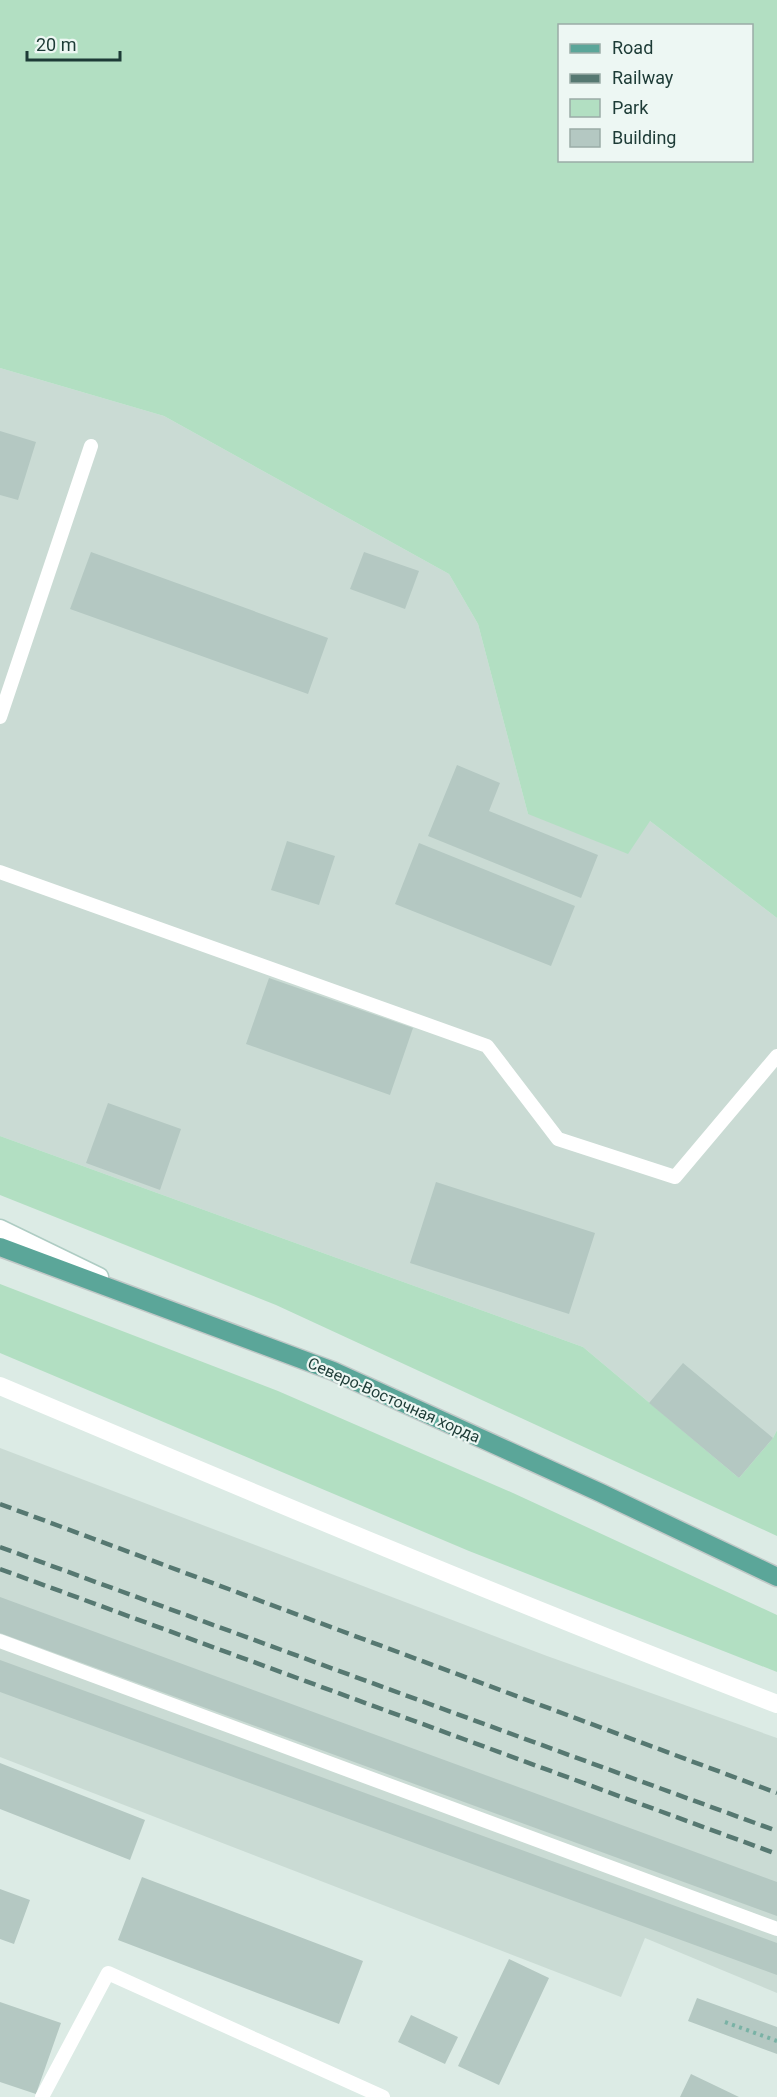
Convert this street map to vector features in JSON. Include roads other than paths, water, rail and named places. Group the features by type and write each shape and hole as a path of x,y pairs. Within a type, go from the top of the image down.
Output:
{"main road":[{"name":"Северо-Восточная хорда","path":"0,1247 333,1371 601,1493 777,1577"}],"street":[{"path":"0,1229 152,1302"},
{"path":"0,1386 385,1549 593,1634 777,1704"}],"lane":[{"path":"0,717 91,446"},
{"path":"0,872 487,1046 558,1139 675,1178 777,1056"},
{"path":"0,1641 777,1929"},
{"path":"42,2097 108,1973 383,2097"}],"railway":[{"path":"0,1504 777,1793"},
{"path":"0,1547 777,1831"},
{"path":"0,1569 777,1854"}]}
